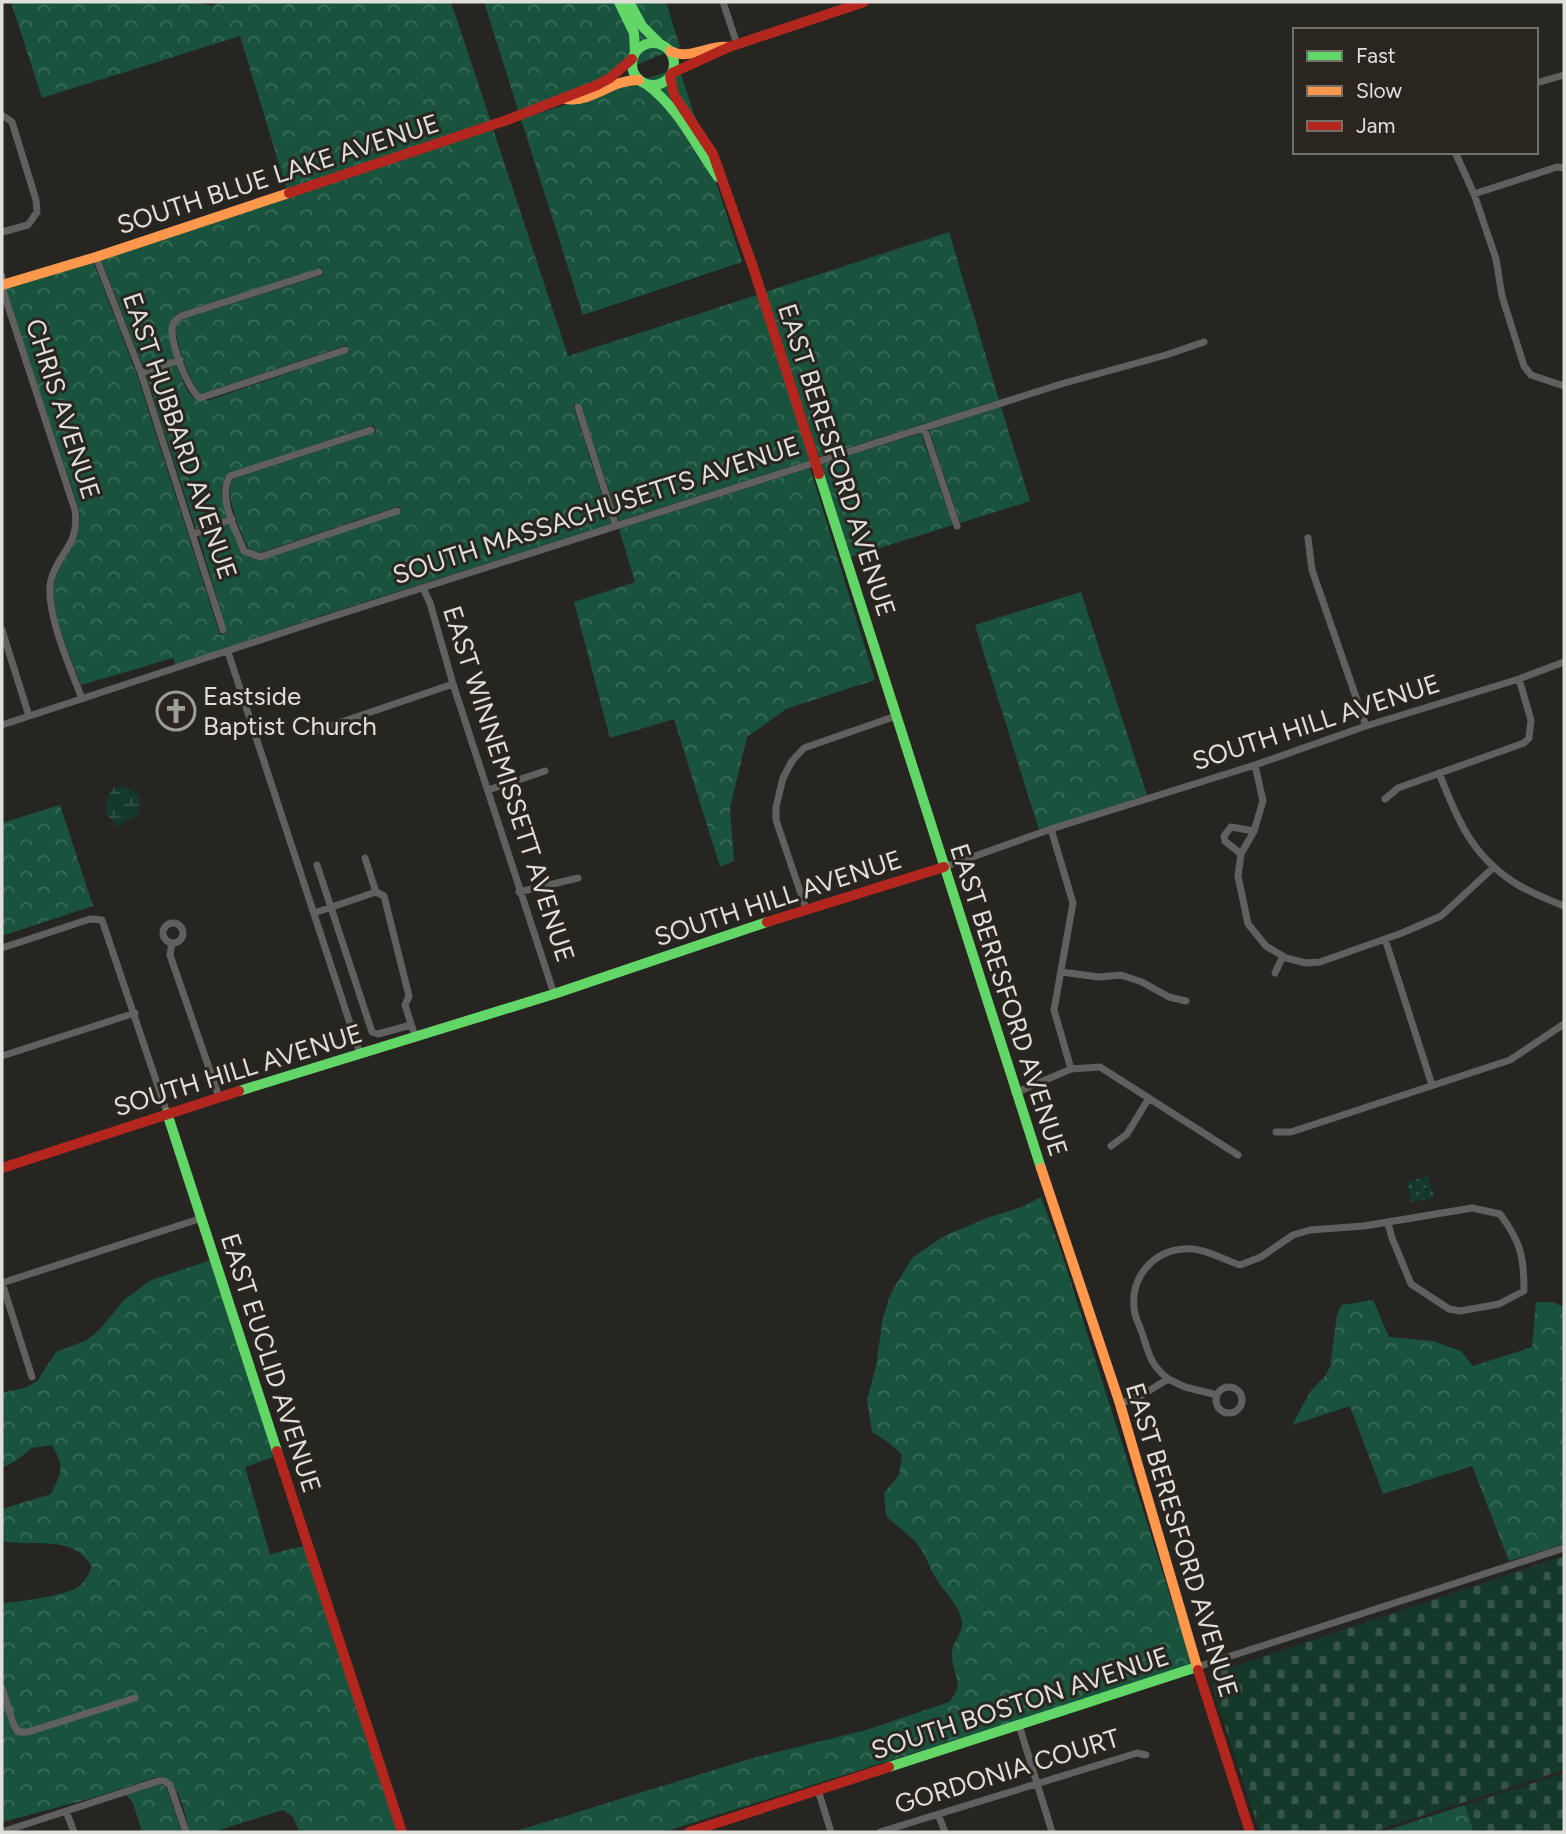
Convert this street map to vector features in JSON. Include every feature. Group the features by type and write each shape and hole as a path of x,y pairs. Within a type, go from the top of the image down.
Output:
{"street":[{"path":"619,2 636,35 632,71 642,82 659,84 671,74 733,46 864,2"},
{"path":"629,2 642,26 676,54 686,56 718,45 733,46"},
{"path":"723,2 733,46"},
{"path":"634,56 644,45 650,43 665,47 673,60 671,74"},
{"name":"SOUTH BLUE LAKE AVENUE","path":"2,282 96,257 566,99 570,94 610,78 634,56"},
{"name":"EAST BERESFORD AVENUE","path":"671,74 674,94 713,154 750,258 1015,1093 1120,1404 1250,1832"},
{"path":"1538,82 1564,75"},
{"name":"SOUTH BLUE LAKE AVENUE","path":"566,99 572,101 581,98 621,80 642,82"},
{"name":"EAST BERESFORD AVENUE","path":"642,82 657,91 679,115 722,183"},
{"path":"2,115 12,122 36,200 37,212 28,225 2,232"},
{"path":"1456,154 1474,194 1496,260 1502,296 1524,366 1531,375 1564,386"},
{"path":"1474,194 1557,167 1564,168"},
{"name":"EAST HUBBARD AVENUE","path":"96,257 141,373 223,630"},
{"path":"319,272 181,316 174,322 172,331 180,360 189,386 200,397 345,350"},
{"name":"CHRIS AVENUE","path":"2,282 75,510 74,537 53,572 50,597 52,614 82,699"},
{"name":"SOUTH MASSACHUSETTS AVENUE","path":"2,725 816,462 1204,342"},
{"path":"141,373 180,360"},
{"path":"578,407 616,526"},
{"path":"924,428 957,526"},
{"path":"371,430 230,476 225,484 225,494 232,519 244,551 260,557 397,510"},
{"path":"194,534 232,519"},
{"path":"1308,538 1312,570 1366,726"},
{"name":"EAST WINNEMISSETT AVENUE","path":"423,588 554,994"},
{"path":"2,630 29,716"},
{"path":"228,652 360,1054"},
{"name":"SOUTH HILL AVENUE","path":"2,1168 167,1113 554,994 1564,662"},
{"path":"1385,799 1398,788 1524,743 1530,738 1531,720 1518,679"},
{"path":"315,731 453,684"},
{"path":"806,909 776,820 776,807 783,778 792,761 804,748 896,716"},
{"path":"1255,765 1263,801 1254,831 1241,854 1238,876 1248,924 1266,946 1283,956 1306,962 1320,962 1441,916 1494,867"},
{"path":"488,790 545,771"},
{"path":"1439,773 1457,820 1482,857 1515,884 1564,906"},
{"path":"1241,854 1224,841 1227,831 1231,827 1254,831"},
{"path":"1051,829 1073,903 1054,1010 1071,1069"},
{"path":"365,858 376,892 384,897 409,996 405,1005 415,1036"},
{"path":"317,865 372,1032 378,1034 411,1024"},
{"path":"519,892 578,878"},
{"path":"314,913 376,892"},
{"name":"EAST EUCLID AVENUE","path":"2,948 90,919 102,920 135,1013 402,1832"},
{"path":"1385,939 1432,1085"},
{"path":"172,943 170,955 219,1097"},
{"path":"1275,973 1283,956"},
{"path":"1061,972 1099,977 1121,975 1142,982 1170,997 1186,1001"},
{"path":"2,1056 135,1013"},
{"path":"1276,1132 1291,1132 1510,1060 1564,1024"},
{"path":"1015,1093 1071,1069 1100,1067 1238,1154"},
{"path":"1111,1146 1127,1135 1149,1098"},
{"path":"1217,1395 1185,1387 1168,1378 1155,1368 1149,1357 1134,1307 1134,1291 1139,1275 1153,1260 1170,1252 1199,1249 1240,1265 1261,1257 1293,1235 1310,1230 1388,1223 1403,1218 1472,1208 1500,1214 1516,1234 1524,1265 1524,1291 1499,1304 1461,1311 1449,1309 1411,1284 1388,1223"},
{"path":"32,1377 2,1283 202,1217"},
{"path":"1120,1404 1142,1395 1168,1378"},
{"name":"SOUTH BOSTON AVENUE","path":"689,1832 1564,1548"},
{"path":"2,1688 13,1723 19,1732 29,1732 135,1698"},
{"path":"1018,1725 1052,1832"},
{"name":"GORDONIA COURT","path":"880,1832 1137,1753 1146,1755"},
{"path":"2,1832 164,1781 170,1786 186,1832"},
{"path":"818,1790 831,1832"},
{"path":"66,1811 74,1832"},
{"path":"938,1814 945,1832"}],"green space":[{"path":"11,2 193,2 213,6 219,2 451,2 491,122 287,190 240,36 42,98"},
{"path":"484,2 666,2 680,47 519,113"},
{"path":"679,68 742,262 583,315 521,119"},
{"path":"493,129 568,356 757,295 811,460 619,521 580,403 573,405 611,524 308,620 176,665 173,658 81,685 58,622 54,596 57,575 78,533 79,509 5,288 93,261 137,375 220,635 227,633 199,536 230,524 243,552 261,560 402,512 399,506 259,553 248,548 234,513 230,494 233,479 376,432 374,425 229,473 222,489 228,517 196,529 146,375 177,365 184,385 191,395 210,400 349,352 347,345 201,394 188,373 181,353 176,328 183,319 323,275 322,268 178,313 169,329 175,358 144,369 101,259"},
{"path":"949,232 999,400 819,457 765,292"},
{"path":"1001,407 1030,501 960,523 929,430"},
{"path":"921,433 953,525 851,557 821,464"},
{"path":"810,468 875,680 786,709 747,737 730,808 734,861 720,867 674,719 610,738 574,602 635,582 619,529"},
{"path":"1081,592 1147,795 1039,830 975,625"},
{"path":"123,785 140,796 140,813 118,827 109,817 106,805 112,789"},
{"path":"60,805 93,906 2,936 2,823"},
{"path":"1428,1176 1434,1197 1412,1203 1406,1182"},
{"path":"1041,1197 1061,1251 1192,1665 664,1832 513,1832 753,1758 866,1730 949,1702 958,1685 952,1652 962,1627 961,1616 915,1541 886,1516 884,1493 899,1475 902,1455 872,1432 867,1400 876,1366 883,1317 891,1293 912,1258 944,1236 1022,1207"},
{"path":"211,1260 274,1457 245,1467 270,1554 304,1546 397,1832 299,1832 293,1817 283,1810 213,1832 190,1832 176,1790 171,1783 157,1777 96,1797 2,1822 2,1603 68,1592 83,1582 92,1567 84,1556 64,1546 2,1541 2,1509 51,1494 61,1470 52,1445 32,1448 2,1468 2,1393 28,1387 38,1380 56,1352 87,1340 101,1328 124,1300 151,1280"},
{"path":"1373,1300 1389,1337 1433,1341 1461,1351 1473,1366 1532,1347 1536,1302 1552,1302 1564,1307 1564,1544 1509,1561 1472,1466 1383,1494 1350,1406 1292,1425 1310,1392 1330,1367 1337,1315 1342,1305"},
{"path":"1564,1556 1564,1770 1372,1832 1260,1832 1216,1699 1211,1674"},
{"path":"1564,1773 1564,1832 1474,1832 1465,1805"},
{"path":"159,1784 166,1787 182,1832 142,1832 133,1803 126,1795"},
{"path":"1465,1805 1474,1832 1382,1832"}],"traffic: fast":[{"path":"619,2 634,33 635,53"},
{"path":"629,2 642,26 659,43"},
{"path":"653,43 668,49 674,64 668,79 653,85 638,79 632,64 638,49 653,43"},
{"path":"646,84 668,104 718,177"},
{"path":"819,474 1041,1168"},
{"path":"239,1091 554,994 767,922"},
{"path":"167,1113 277,1451"},
{"path":"889,1767 1197,1667"}],"traffic: slow":[{"path":"670,51 685,54 729,47"},
{"path":"566,99 585,98 620,83 639,80"},
{"path":"2,285 289,193"},
{"path":"1041,1168 1120,1404 1198,1670"}],"traffic: jam":[{"path":"672,73 729,47 864,2"},
{"path":"289,193 507,120 597,85 610,78 632,59"},
{"path":"670,76 674,95 713,154 754,270 819,474"},
{"path":"767,922 944,867"},
{"path":"2,1168 239,1091"},
{"path":"277,1451 402,1832"},
{"path":"1198,1670 1250,1832"},
{"path":"689,1832 889,1767"}],"place":[{"name":"Eastside Baptist Church","path":"176,711"}]}
